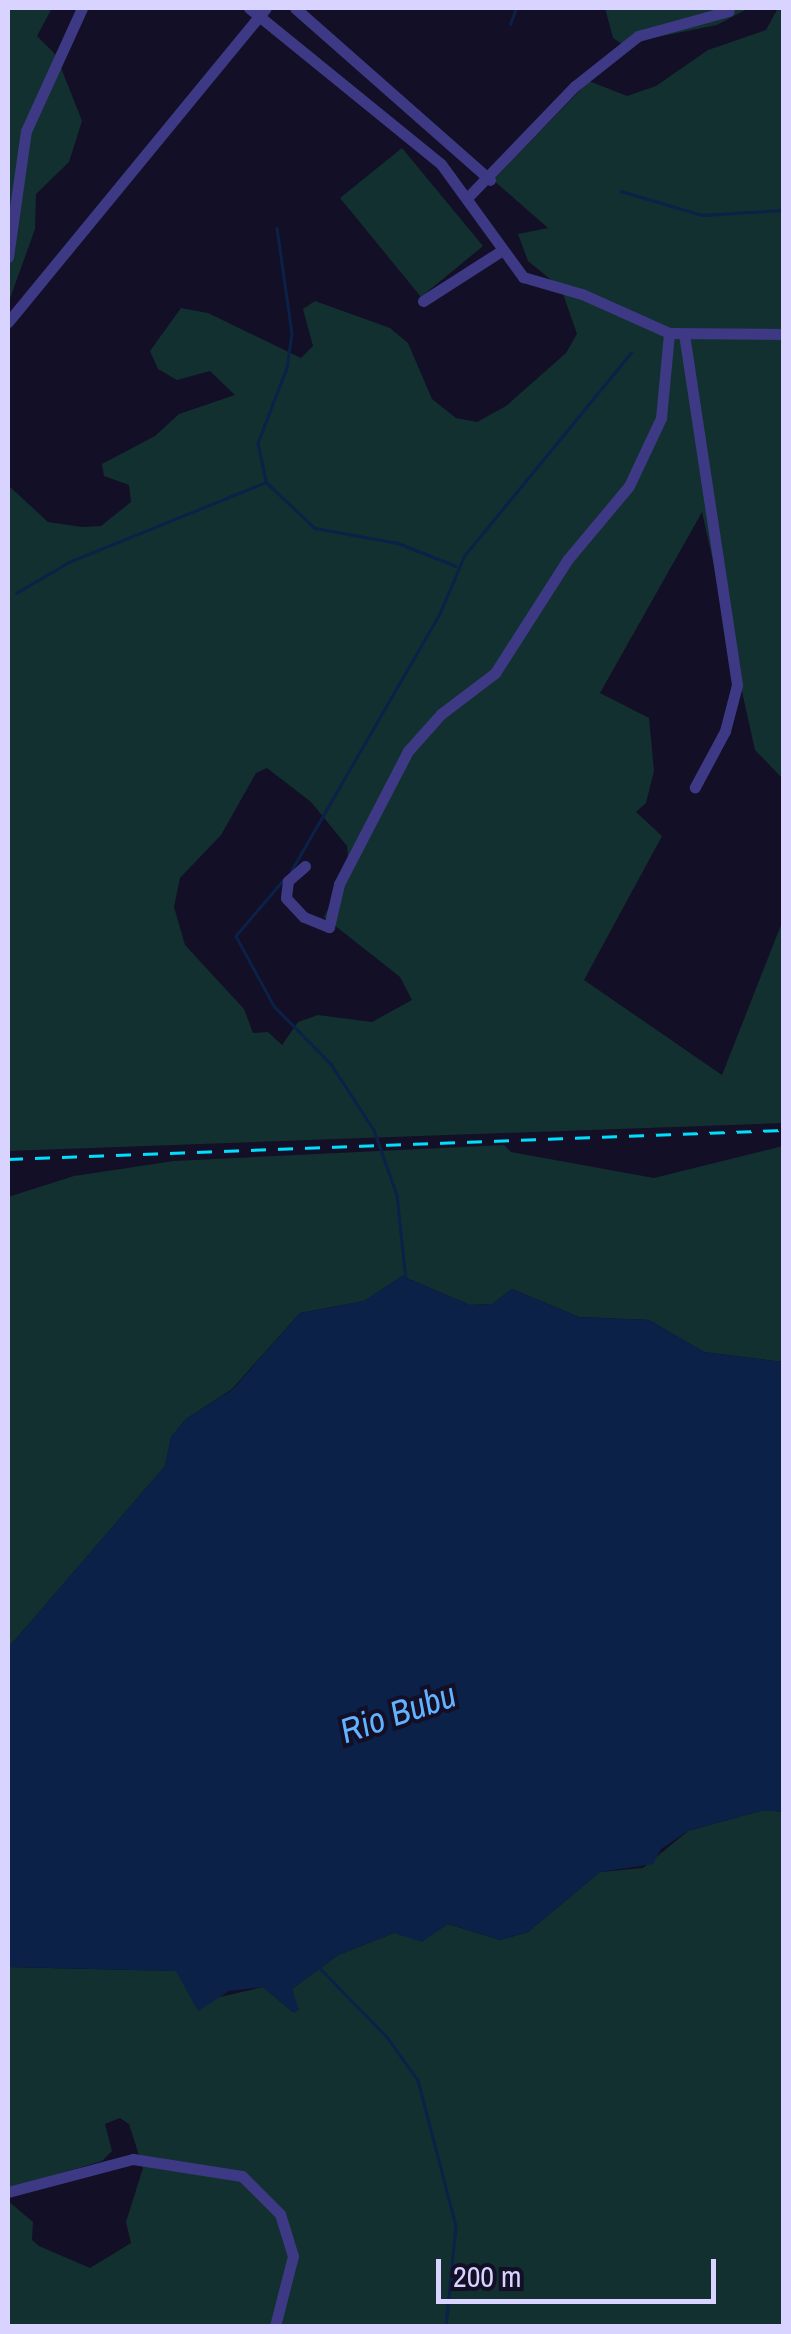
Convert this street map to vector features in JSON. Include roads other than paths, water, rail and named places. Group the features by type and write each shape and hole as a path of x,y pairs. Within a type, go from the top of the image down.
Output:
{"street":[{"path":"8,256 26,131 82,8"},
{"path":"249,8 263,12 410,136 468,197 523,277 582,294 669,332 784,334"},
{"path":"295,8 490,180"},
{"path":"468,197 490,180 575,86 638,36 729,11"},
{"path":"8,322 263,12"},
{"path":"423,301 501,250"},
{"path":"305,866 288,881 288,902 329,927 339,884 408,751 441,714 495,673 568,559 629,486 661,418 669,332"},
{"path":"684,334 737,684 725,731 694,787"},
{"path":"8,2192 133,2159 242,2176 280,2214 293,2256 275,2326"}],"water":[{"name":"Rio Bubu","path":"402,1276 470,1305 492,1304 512,1289 579,1317 649,1320 704,1352 783,1362 783,1812 764,1810 688,1831 661,1849 653,1864 600,1872 528,1932 500,1940 448,1924 422,1942 394,1933 338,1955 292,1989 299,2010 294,2013 263,1987 229,1991 198,2011 176,1971 8,1967 8,1648 165,1466 171,1437 186,1419 233,1389 300,1313 364,1301"}],"waterway":[{"path":"510,24 516,8"},
{"path":"621,191 702,215 784,210"},
{"path":"277,228 292,333 287,368 258,443 266,482 315,528 398,543 456,566"},
{"path":"291,871 439,615 464,556 631,353"},
{"path":"16,593 69,562 264,483"},
{"path":"283,881 236,936 274,1006 331,1064 374,1130 397,1195 406,1280"},
{"path":"316,1964 387,2037 418,2080 456,2226 446,2326"}],"railway":[{"path":"8,1159 784,1130"}]}
